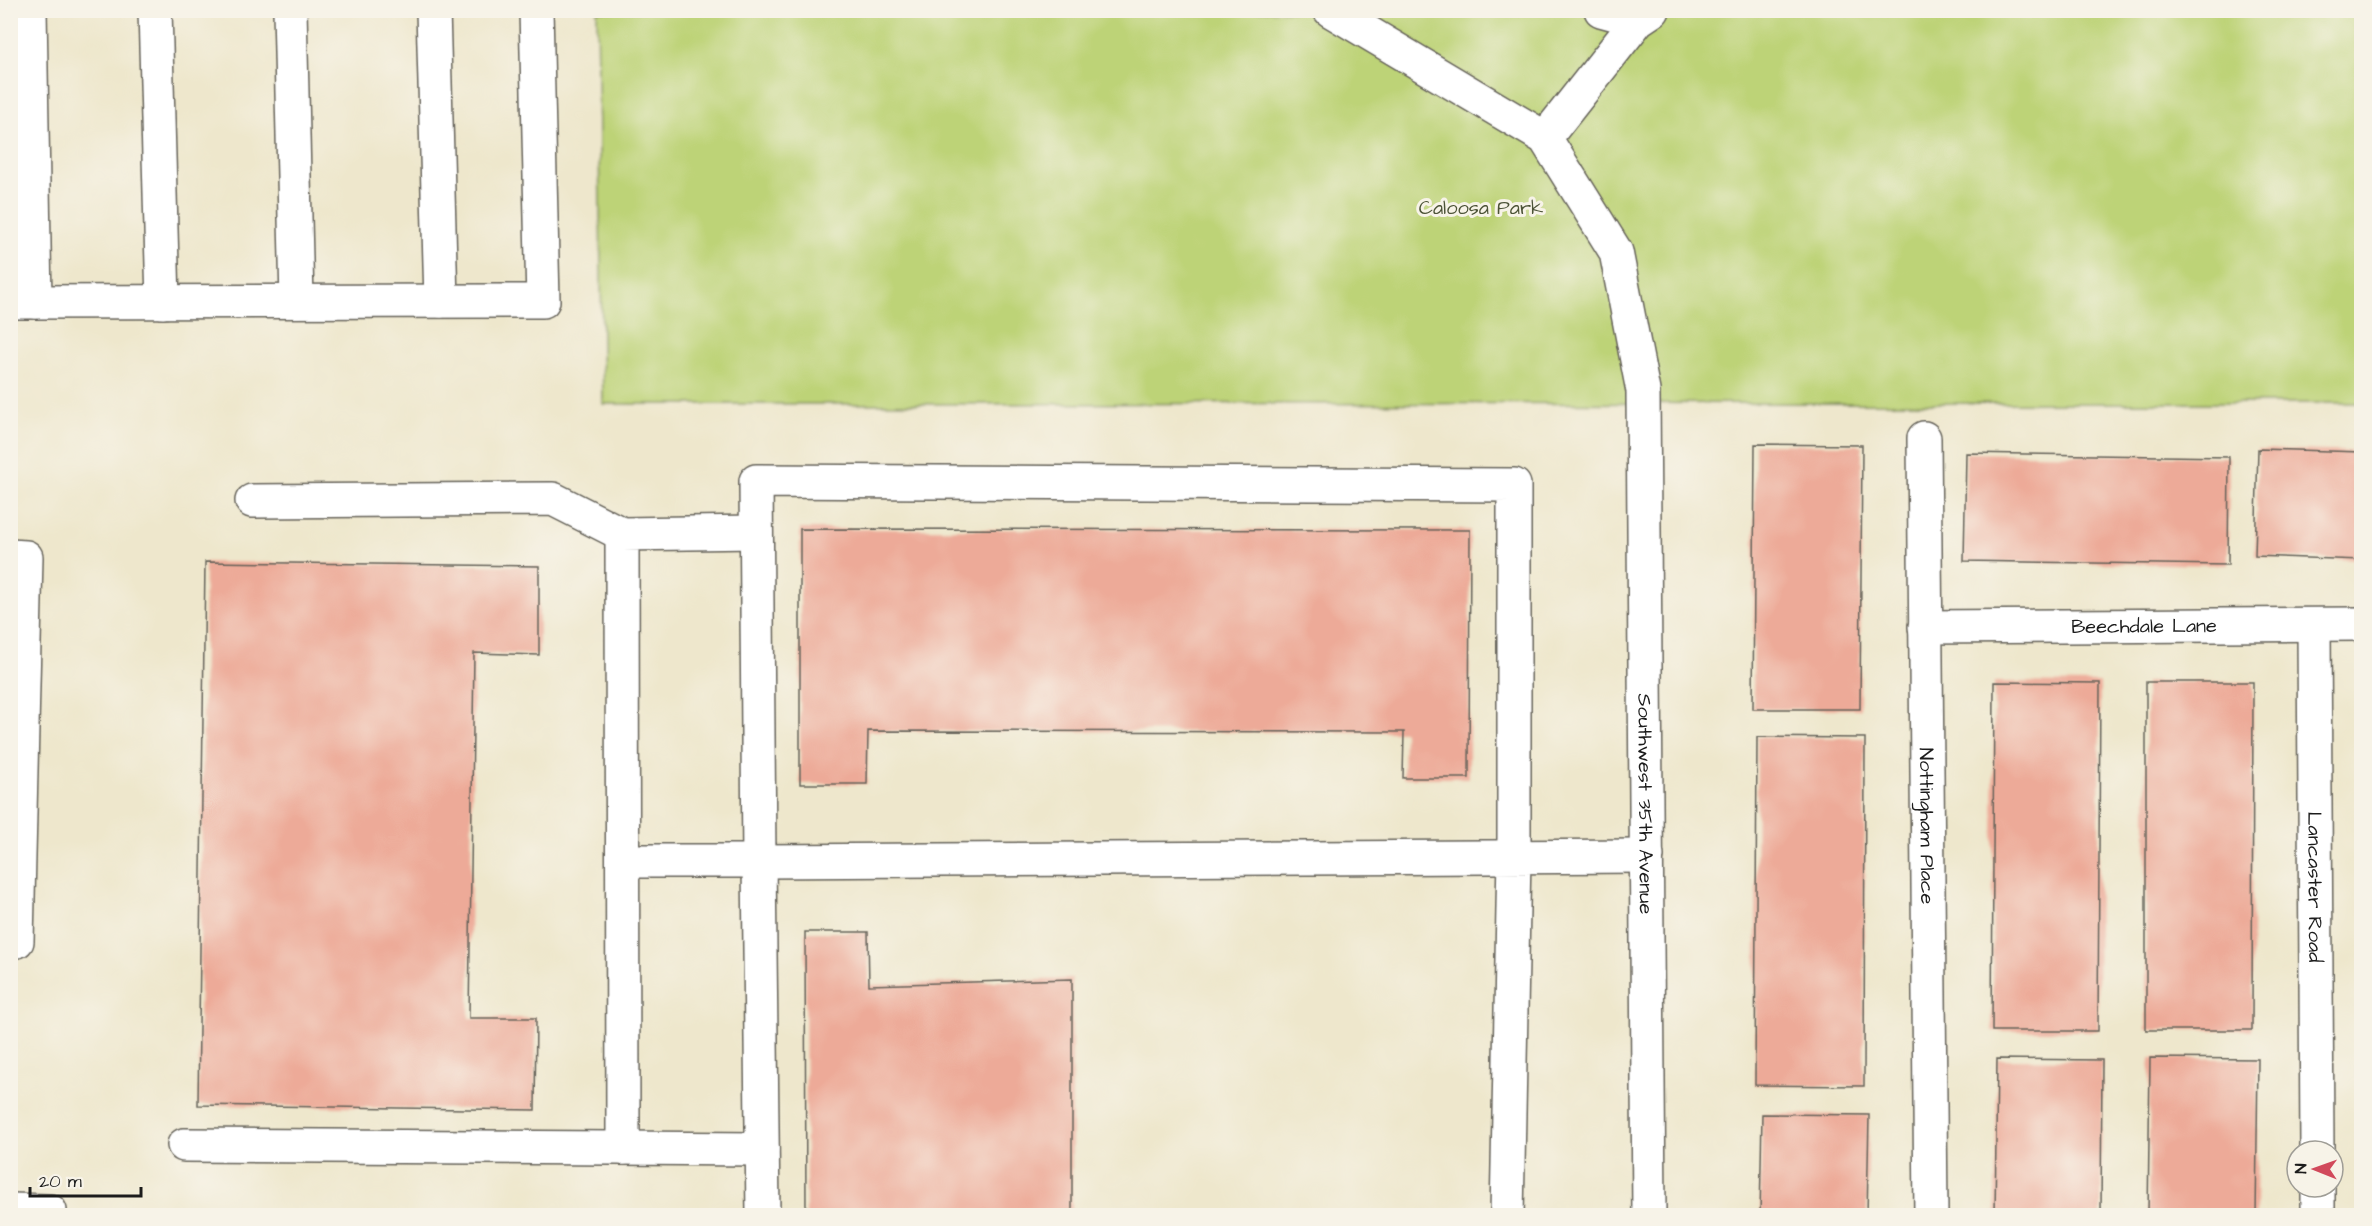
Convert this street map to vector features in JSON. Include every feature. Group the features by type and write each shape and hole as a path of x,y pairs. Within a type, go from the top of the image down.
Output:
{"street":[{"path":"30,10 22,302 543,301 536,10"},
{"path":"156,10 164,302"},
{"path":"290,10 297,301"},
{"path":"434,10 441,301"},
{"path":"1330,10 1545,138 1646,15"},
{"path":"1601,10 1646,15"},
{"name":"Southwest 35th Avenue","path":"1545,138 1616,252 1644,391 1649,1215"},
{"name":"Nottingham Place","path":"1924,438 1931,1215"},
{"path":"763,1215 756,481 1514,485 1514,856 1507,1215"},
{"path":"252,501 554,499 622,534 756,532"},
{"path":"622,534 623,1148"},
{"path":"10,556 26,556 17,941 10,941"},
{"name":"Lancaster Road","path":"2314,624 2318,1139"},
{"name":"Beechdale Lane","path":"1925,627 2361,624"},
{"path":"623,861 1647,856"},
{"path":"184,1145 762,1149"},
{"path":"2318,1199 2318,1215"},
{"path":"10,1210 50,1211"}],"green space":[{"name":"Caloosa Park","path":"597,11 2361,11 2361,403 603,404"}],"building":[{"path":"1755,444 1862,445 1860,709 1753,709"},
{"path":"2258,449 2362,452 2362,560 2255,556"},
{"path":"1966,453 2229,457 2228,565 1964,561"},
{"path":"800,529 1470,530 1469,778 1403,778 1404,732 868,731 867,784 800,784"},
{"path":"205,562 539,566 539,655 474,653 469,1018 536,1018 535,1110 198,1105"},
{"path":"1994,682 2100,683 2098,1031 1992,1031"},
{"path":"2146,682 2253,682 2252,1030 2146,1030"},
{"path":"1757,737 1865,738 1864,1086 1755,1085"},
{"path":"805,932 868,932 869,985 1072,979 1072,1216 806,1216"},
{"path":"2150,1058 2258,1059 2256,1216 2148,1216"},
{"path":"1997,1059 2102,1060 2101,1216 1995,1216"},
{"path":"1762,1114 1869,1115 1867,1216 1760,1216"}]}
